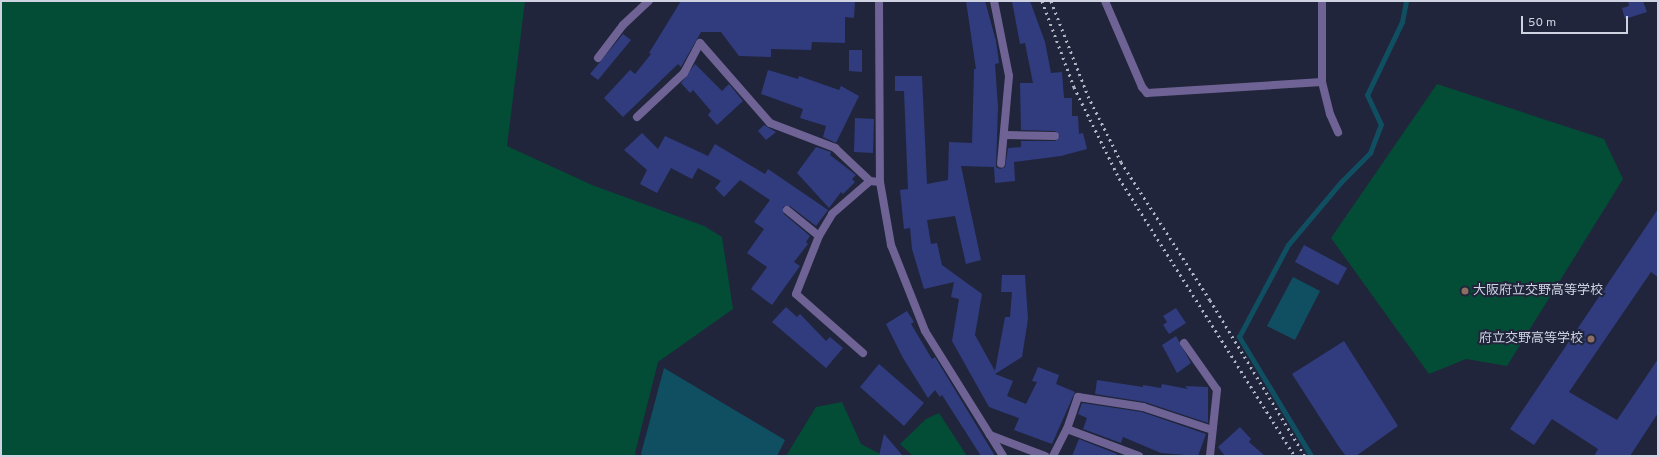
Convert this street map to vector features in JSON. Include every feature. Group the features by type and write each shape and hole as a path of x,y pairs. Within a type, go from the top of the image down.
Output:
{"street":[{"path":"598,58 623,25 648,1"},
{"path":"879,1 880,182 891,245 925,331 1003,456"},
{"path":"994,1 1010,76 1001,164"},
{"path":"1105,1 1135,73 1147,93 1322,82"},
{"path":"1322,1 1322,82 1330,114 1338,132"},
{"path":"637,117 684,73 700,43 770,123 835,148 870,181 880,182"},
{"path":"1004,135 1055,136"},
{"path":"863,353 796,294 819,236 832,214 870,181"},
{"path":"787,210 819,236"},
{"path":"1184,343 1217,390 1212,430 1211,455"},
{"path":"1053,456 1067,429 1078,397 1143,407 1212,430"},
{"path":"1067,429 1139,456"},
{"path":"990,435 1045,456"}],"green space":[{"path":"1,1 525,1 507,146 592,185 704,226 722,237 733,309 658,362 635,453 637,456 1,456"},
{"path":"1437,84 1604,139 1623,179 1507,366 1466,359 1429,374 1331,238"},
{"path":"842,402 861,444 884,456 786,456 816,407"},
{"path":"939,413 967,456 913,456 900,444 926,419"}],"water":[{"path":"1293,277 1320,291 1295,340 1267,326"},
{"path":"664,368 785,440 777,456 643,456 641,454"}],"building":[{"path":"681,1 855,1 854,18 845,17 845,43 812,42 811,50 771,49 771,57 739,56 721,32 701,32 681,67 678,64 623,117 604,98 630,70 635,74 651,54 649,53"},
{"path":"966,1 985,1 996,41 999,63 995,64 998,107 996,167 1000,169 1005,167 1008,148 1021,147 1021,141 1055,141 1060,136 1055,131 1021,130 1020,83 1033,83 1025,43 1020,44 1012,1 1030,1 1045,42 1051,73 1062,72 1064,98 1072,98 1072,116 1078,116 1079,134 1083,133 1087,149 1061,156 1014,162 1015,181 995,183 994,167 961,166 981,260 966,264 955,216 927,220 931,244 937,243 942,265 982,294 975,335 995,371 1005,317 1010,317 1012,292 1001,292 1002,275 1025,275 1028,319 1022,357 995,374 1013,381 1007,396 1026,404 1037,382 1032,381 1038,367 1059,375 1056,384 1075,392 1052,444 1014,430 1019,418 989,407 952,341 959,299 951,297 954,282 924,289 912,249 910,228 904,229 900,190 908,189 904,91 895,91 895,76 922,76 927,184 948,180 949,142 972,143 974,69 976,69"},
{"path":"1628,1 1643,1 1647,12 1625,19 1622,8 1629,6"},
{"path":"623,34 631,40 598,80 590,74"},
{"path":"849,50 862,50 862,72 849,71"},
{"path":"695,64 722,91 729,84 743,101 717,125 708,115 711,111 693,90 690,93 681,83"},
{"path":"768,70 798,79 799,76 839,90 841,86 859,96 836,143 823,137 826,126 800,118 803,109 761,94"},
{"path":"855,118 874,119 873,153 854,152"},
{"path":"764,125 776,132 766,140 758,131"},
{"path":"642,133 658,149 665,136 708,156 715,144 765,174 768,169 828,210 816,226 790,206 783,207 784,214 810,236 806,242 808,244 794,262 800,266 772,305 751,289 767,267 747,253 764,229 754,222 770,200 740,180 724,197 715,188 721,181 698,168 692,179 671,168 657,193 640,184 647,170 624,150"},
{"path":"816,147 831,152 830,155 856,175 852,179 855,182 843,194 841,192 829,208 797,173"},
{"path":"1658,209 1658,277 1651,272 1569,392 1617,420 1658,359 1658,413 1630,456 1594,456 1598,449 1552,419 1534,445 1510,429"},
{"path":"1304,245 1347,268 1338,285 1295,262"},
{"path":"786,307 797,317 800,314 826,341 830,337 843,348 826,368 772,322"},
{"path":"1176,308 1186,323 1169,334 1163,325 1167,322 1163,316"},
{"path":"907,311 914,322 911,324 932,359 935,357 995,456 981,456 942,395 940,397 935,390 928,398 903,358 886,324"},
{"path":"1176,336 1191,363 1177,373 1162,345"},
{"path":"1344,341 1398,426 1356,456 1346,456 1292,374"},
{"path":"879,364 924,403 904,426 860,387"},
{"path":"1097,380 1143,387 1143,385 1161,388 1162,384 1188,389 1185,386 1208,387 1208,423 1145,402 1095,394"},
{"path":"1082,403 1142,412 1206,434 1198,456 1161,453 1123,437 1121,443 1083,429 1087,418 1078,414"},
{"path":"1240,427 1251,439 1249,442 1265,456 1225,456 1218,447"},
{"path":"884,434 903,456 879,456"},
{"path":"1079,439 1117,454 1116,456 1072,456"}],"waterway":[{"path":"1311,456 1239,337 1288,245 1341,182 1370,153 1381,125 1367,95 1402,22 1406,1"}],"railway":[{"path":"1042,1 1074,87 1119,178 1295,456"},
{"path":"1051,1 1088,96 1121,162 1210,300 1305,456"}],"place":[{"name":"大阪府立交野高等学校","path":"1465,291"},
{"name":"府立交野高等学校","path":"1591,339"}]}
